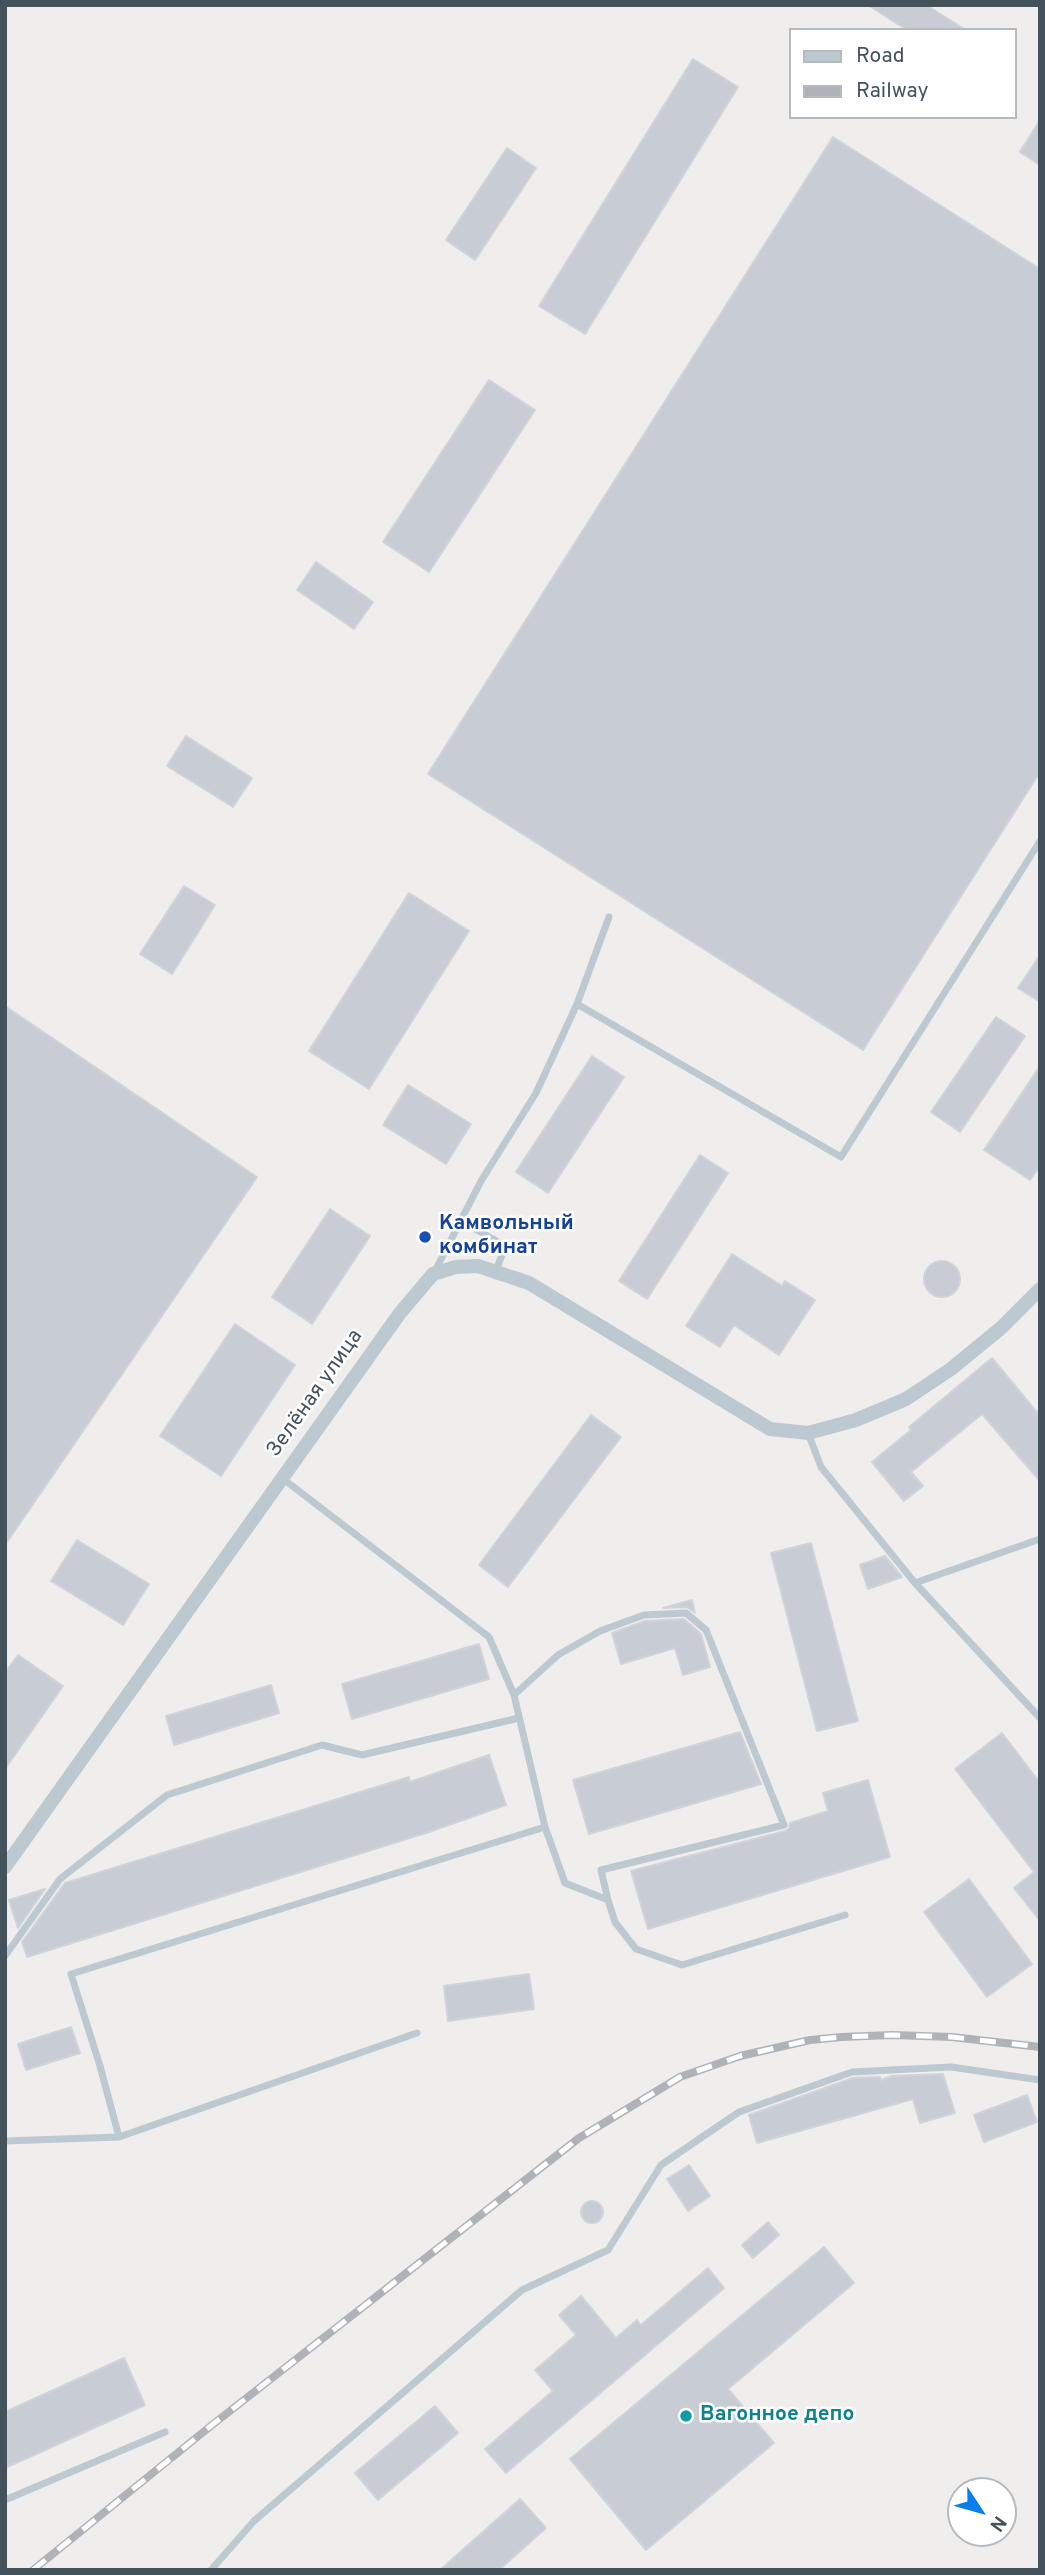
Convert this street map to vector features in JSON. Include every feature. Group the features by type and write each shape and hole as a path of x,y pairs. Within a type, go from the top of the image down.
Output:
{"street":[{"path":"433,1274 456,1267 478,1266 529,1283 770,1429 808,1433 856,1420 906,1399 991,1336 1040,1289"},
{"name":"Зелёная улица","path":"5,1867 400,1313 433,1274"}],"lane":[{"path":"577,1004 841,1157 1040,841"},
{"name":"Зелёная улица","path":"433,1274 481,1181 536,1093 577,1004 609,917"},
{"path":"461,1221 500,1243 504,1250 503,1257 496,1270"},
{"path":"808,1433 821,1467 915,1583 1040,1718"},
{"path":"282,1478 489,1637 514,1695 545,1827 565,1883 608,1900"},
{"path":"915,1583 1040,1539"},
{"path":"514,1695 558,1655 600,1631 644,1615 686,1613 706,1630 784,1825 601,1870 615,1923 636,1949 682,1965 845,1915"},
{"path":"5,1956 60,1879 167,1795 322,1745 362,1755 519,1718"},
{"path":"119,2137 71,1974 545,1827"},
{"path":"5,2141 119,2137 417,2034"},
{"path":"211,2570 254,2521 522,2290 608,2250 661,2165 739,2112 852,2072 951,2067 1040,2080"},
{"path":"5,2500 165,2432"}],"building":[{"path":"868,5 926,5 963,28 904,28"},
{"path":"693,59 738,87 585,334 539,306"},
{"path":"1040,120 1040,165 1020,152"},
{"path":"833,137 1040,269 1040,772 863,1050 428,774"},
{"path":"507,148 536,168 475,260 446,240"},
{"path":"489,380 535,410 429,572 383,542"},
{"path":"316,562 373,602 354,629 297,590"},
{"path":"186,736 252,778 233,807 167,766"},
{"path":"184,886 215,905 172,974 140,954"},
{"path":"409,893 469,931 369,1089 309,1051"},
{"path":"1040,955 1040,1002 1018,988"},
{"path":"5,1006 257,1177 5,1545"},
{"path":"996,1017 1025,1036 960,1132 931,1112"},
{"path":"592,1056 624,1077 548,1193 516,1172"},
{"path":"1040,1066 1040,1166 1030,1180 984,1150"},
{"path":"408,1085 471,1124 446,1164 383,1125"},
{"path":"700,1155 728,1173 647,1299 619,1281"},
{"path":"330,1209 370,1236 312,1324 272,1297"},
{"path":"732,1254 782,1286 785,1281 815,1300 779,1355 734,1325 720,1347 686,1326"},
{"path":"942,1261 955,1266 960,1279 955,1292 942,1297 929,1292 924,1279 929,1266"},
{"path":"235,1324 295,1365 221,1476 160,1436"},
{"path":"992,1358 1040,1416 1040,1481 982,1414 911,1472 923,1486 904,1501 872,1462 911,1430 909,1427"},
{"path":"591,1415 621,1437 508,1587 479,1565"},
{"path":"77,1540 149,1584 123,1625 51,1581"},
{"path":"811,1543 858,1721 817,1731 771,1553"},
{"path":"885,1556 902,1577 868,1589 860,1565"},
{"path":"692,1600 695,1613 687,1607 663,1608"},
{"path":"684,1619 701,1634 710,1667 683,1675 675,1648 621,1664 612,1633 645,1621"},
{"path":"479,1644 489,1679 352,1719 342,1684"},
{"path":"18,1655 63,1686 5,1769 5,1673"},
{"path":"271,1685 279,1713 174,1745 166,1716"},
{"path":"740,1732 761,1784 589,1834 573,1780"},
{"path":"1002,1733 1040,1783 1040,1921 1014,1888 1034,1872 955,1769"},
{"path":"489,1755 506,1805 426,1833 27,1957 22,1942 65,1883 409,1777 410,1782"},
{"path":"868,1780 890,1857 648,1929 631,1871 785,1831 789,1829 790,1823 828,1811 823,1793"},
{"path":"969,1879 1032,1964 987,1997 924,1912"},
{"path":"45,1889 18,1928 9,1900"},
{"path":"529,1974 534,2009 448,2021 444,1986"},
{"path":"71,2027 80,2053 26,2070 18,2044"},
{"path":"943,2074 955,2113 920,2123 913,2099 757,2143 749,2115 853,2078 880,2077 881,2080 892,2076"},
{"path":"1027,2095 1037,2122 984,2142 974,2115"},
{"path":"689,2165 710,2196 688,2211 667,2179"},
{"path":"592,2201 600,2204 603,2212 600,2220 592,2223 584,2220 581,2212 584,2204"},
{"path":"768,2222 779,2235 753,2258 742,2245"},
{"name":"Вагонное депо","path":"824,2247 854,2283 728,2389 774,2443 646,2550 570,2459"},
{"path":"708,2268 724,2288 506,2473 485,2449 553,2391 535,2370 576,2335 559,2315 581,2296 616,2338 637,2320 641,2325"},
{"path":"124,2358 145,2405 5,2468 5,2412"},
{"path":"435,2406 458,2433 378,2500 355,2473"},
{"path":"520,2499 546,2528 499,2570 440,2570"}],"railway":[{"path":"33,2570 212,2425 579,2138 680,2077 740,2056 810,2040 842,2037 952,2037 1040,2047"}],"place":[{"name":"Камвольный комбинат","path":"425,1237"},
{"name":"Вагонное депо","path":"686,2416"}]}
